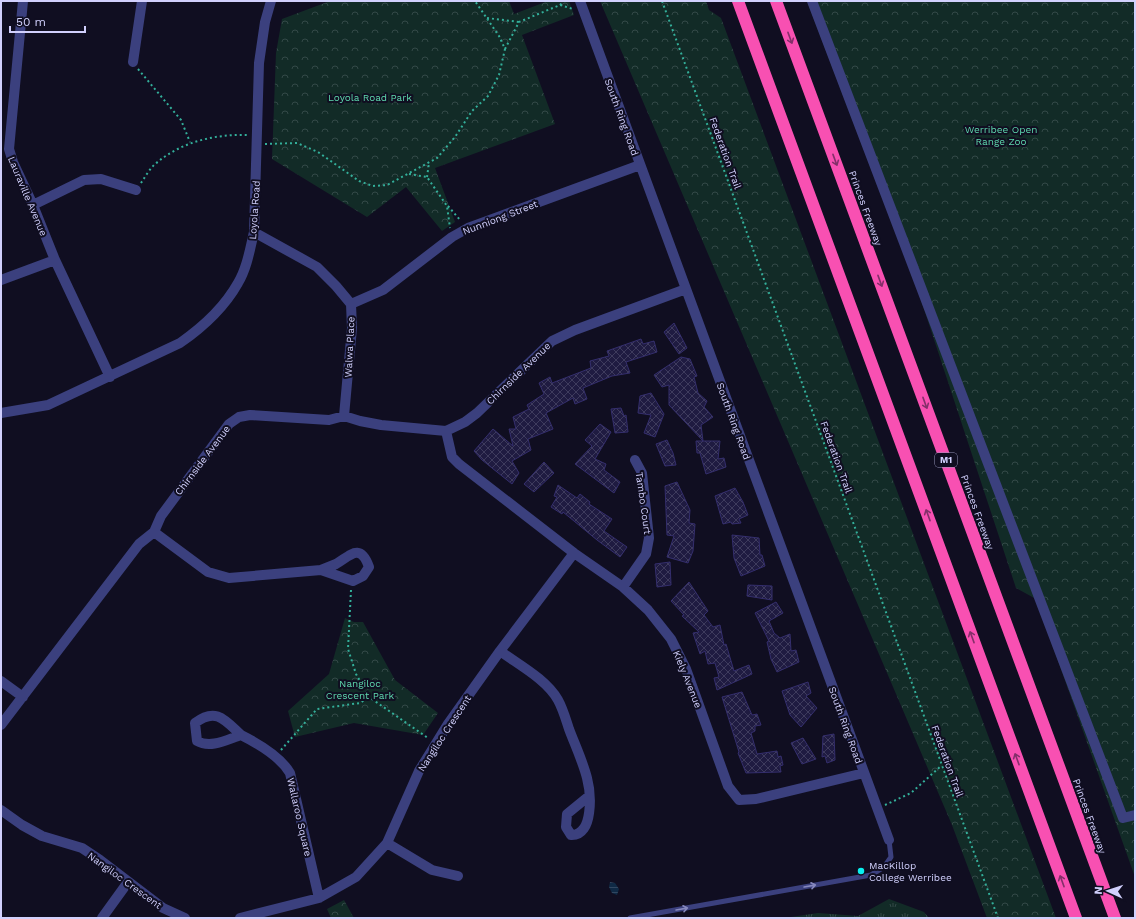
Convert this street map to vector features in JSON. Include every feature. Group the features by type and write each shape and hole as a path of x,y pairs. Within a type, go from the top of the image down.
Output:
{"highway":[{"path":"738,1 1076,918"},
{"name":"Princes Freeway","path":"776,1 1115,918"}],"street":[{"name":"Lauraville Avenue","path":"23,1 5,150 13,162 33,205 55,260 110,377"},
{"path":"133,62 142,1"},
{"name":"Loyola Road","path":"1,413 48,405 180,343 199,330 218,310 239,282 248,258 254,232 258,140 259,63 265,22 271,1"},
{"name":"South Ring Road","path":"580,1 889,840"},
{"path":"812,1 1123,818 1135,815"},
{"name":"Nunniong Street","path":"351,304 384,290 452,237 468,228 640,165"},
{"path":"33,205 84,180 101,179 136,190"},
{"name":"Walwa Place","path":"254,232 317,267 351,304 352,328 344,416"},
{"path":"1,280 55,260"},
{"name":"Chirnside Avenue","path":"1,725 139,544 154,532 161,516 229,424 239,417 250,415 329,420 344,416 381,425 446,431 465,422 477,413 552,341 575,330 686,289"},
{"name":"Kiely Avenue","path":"446,431 452,457 574,553 623,586 648,610 671,639 686,669 728,786 739,800 756,799 864,773"},
{"name":"Tambo Court","path":"623,586 646,554 649,538 642,472 635,460"},
{"path":"154,532 208,572 229,578 321,570 336,564 349,554 360,554 366,558 369,567 363,576 353,581 321,570"},
{"name":"Nangiloc Crescent","path":"240,918 319,898 356,877 387,844 419,770 436,743 500,651 574,553"},
{"path":"500,651 544,683 558,700 587,779 589,796"},
{"path":"1,680 23,697"},
{"name":"Wallaroo Square","path":"241,735 285,764 290,773 319,898"},
{"name":"Nangiloc Crescent","path":"1,810 22,825 42,836 82,848 163,908 185,918"},
{"path":"387,844 432,870 458,876"},
{"path":"102,918 128,882"}],"lane":[{"path":"630,918 870,875 884,867 890,857 889,840"}],"path":[{"path":"475,1 505,49"},
{"path":"486,18 519,22 560,5 564,1"},
{"name":"Federation Trail","path":"662,1 941,766 998,918"},
{"path":"560,5 584,11"},
{"path":"136,190 153,166 190,142 239,135 258,140 297,143 318,152 358,180 373,186 387,185 437,158 455,137 472,112 488,96 500,75 505,49 519,22"},
{"path":"133,62 143,76 181,120 190,142"},
{"path":"429,162 428,177 447,206 468,228"},
{"path":"408,174 428,177"},
{"path":"447,206 452,237"},
{"path":"353,581 349,606 348,649 356,674 369,697 436,743"},
{"path":"274,757 317,709 360,703 369,697"},
{"path":"877,807 893,802 912,793 941,766"}],"green space":[{"name":"Loyola Road Park","path":"330,1 509,1 514,14 548,1 569,1 574,15 522,35 555,124 435,168 455,222 442,231 406,187 367,217 272,159 276,53 282,19"},
{"path":"600,1 706,1 709,10 721,18 1056,918 987,918 952,825"},
{"name":"Werribee Open Range Zoo","path":"807,1 1135,1 1135,877 1036,599 1016,588 918,291"},
{"name":"Nangiloc Crescent Park","path":"345,618 354,622 363,622 395,680 438,713 423,735 354,723 295,737 288,711 329,674"},
{"path":"889,899 924,912 929,918 784,918 818,913 858,916"},
{"path":"344,900 354,918 331,918 327,909"}],"water":[{"path":"610,882 615,883 619,889 617,895 612,893 609,887"}],"building":[{"path":"674,323 687,348 679,354 664,332"},
{"path":"641,339 643,344 654,341 657,352 626,362 630,373 612,376 583,388 587,399 575,404 573,398 546,413 553,429 528,439 531,450 512,461 519,473 512,484 482,460 474,451 493,429 513,446 509,429 516,429 513,417 529,409 527,405 544,394 539,383 550,377 552,383 591,368 590,361 609,356 607,351"},
{"path":"681,357 690,359 697,376 694,377 698,393 707,401 704,407 713,417 701,425 703,441 669,405 669,385 662,387 654,375"},
{"path":"651,393 664,414 655,437 644,433 651,415 638,413 640,396"},
{"path":"621,408 624,416 626,415 628,432 615,433 611,409"},
{"path":"600,424 611,432 595,459 606,464 604,470 620,482 614,493 575,464 592,446 585,440"},
{"path":"667,440 673,453 676,465 665,466 656,444"},
{"path":"696,441 720,441 718,459 724,458 726,467 706,474 700,453 697,453"},
{"path":"544,462 554,473 534,492 524,484"},
{"path":"677,482 690,510 689,523 695,524 693,551 688,563 667,557 674,536 667,535 665,486"},
{"path":"558,485 577,498 580,494 590,502 589,504 612,519 604,531 627,547 620,557 563,512 562,514 551,507 557,497 554,496"},
{"path":"735,488 748,515 739,519 741,523 732,524 731,522 723,524 715,496"},
{"path":"732,535 759,538 760,555 762,555 765,566 741,576 734,558"},
{"path":"670,562 671,585 657,587 655,564"},
{"path":"689,582 708,611 704,615 713,627 720,625 724,645 726,644 734,671 749,665 752,674 717,690 714,678 719,677 715,663 708,664 705,651 700,654 693,633 699,632 682,616 684,615 671,601"},
{"path":"748,585 772,586 772,600 747,596"},
{"path":"776,602 783,613 769,621 774,633 780,638 790,634 791,651 796,650 799,662 777,672 771,659 767,642 769,641 755,613"},
{"path":"808,682 811,693 806,696 817,708 801,727 790,715 782,691"},
{"path":"742,692 752,715 757,714 761,725 755,726 755,731 751,733 757,754 777,751 778,757 781,756 783,765 780,766 781,772 746,773 738,753 739,752 722,697"},
{"path":"834,734 835,760 827,763 825,756 822,757 823,736"},
{"path":"803,738 816,759 802,764 791,743"}],"place":[{"name":"MacKillop College Werribee","path":"861,871"}]}
